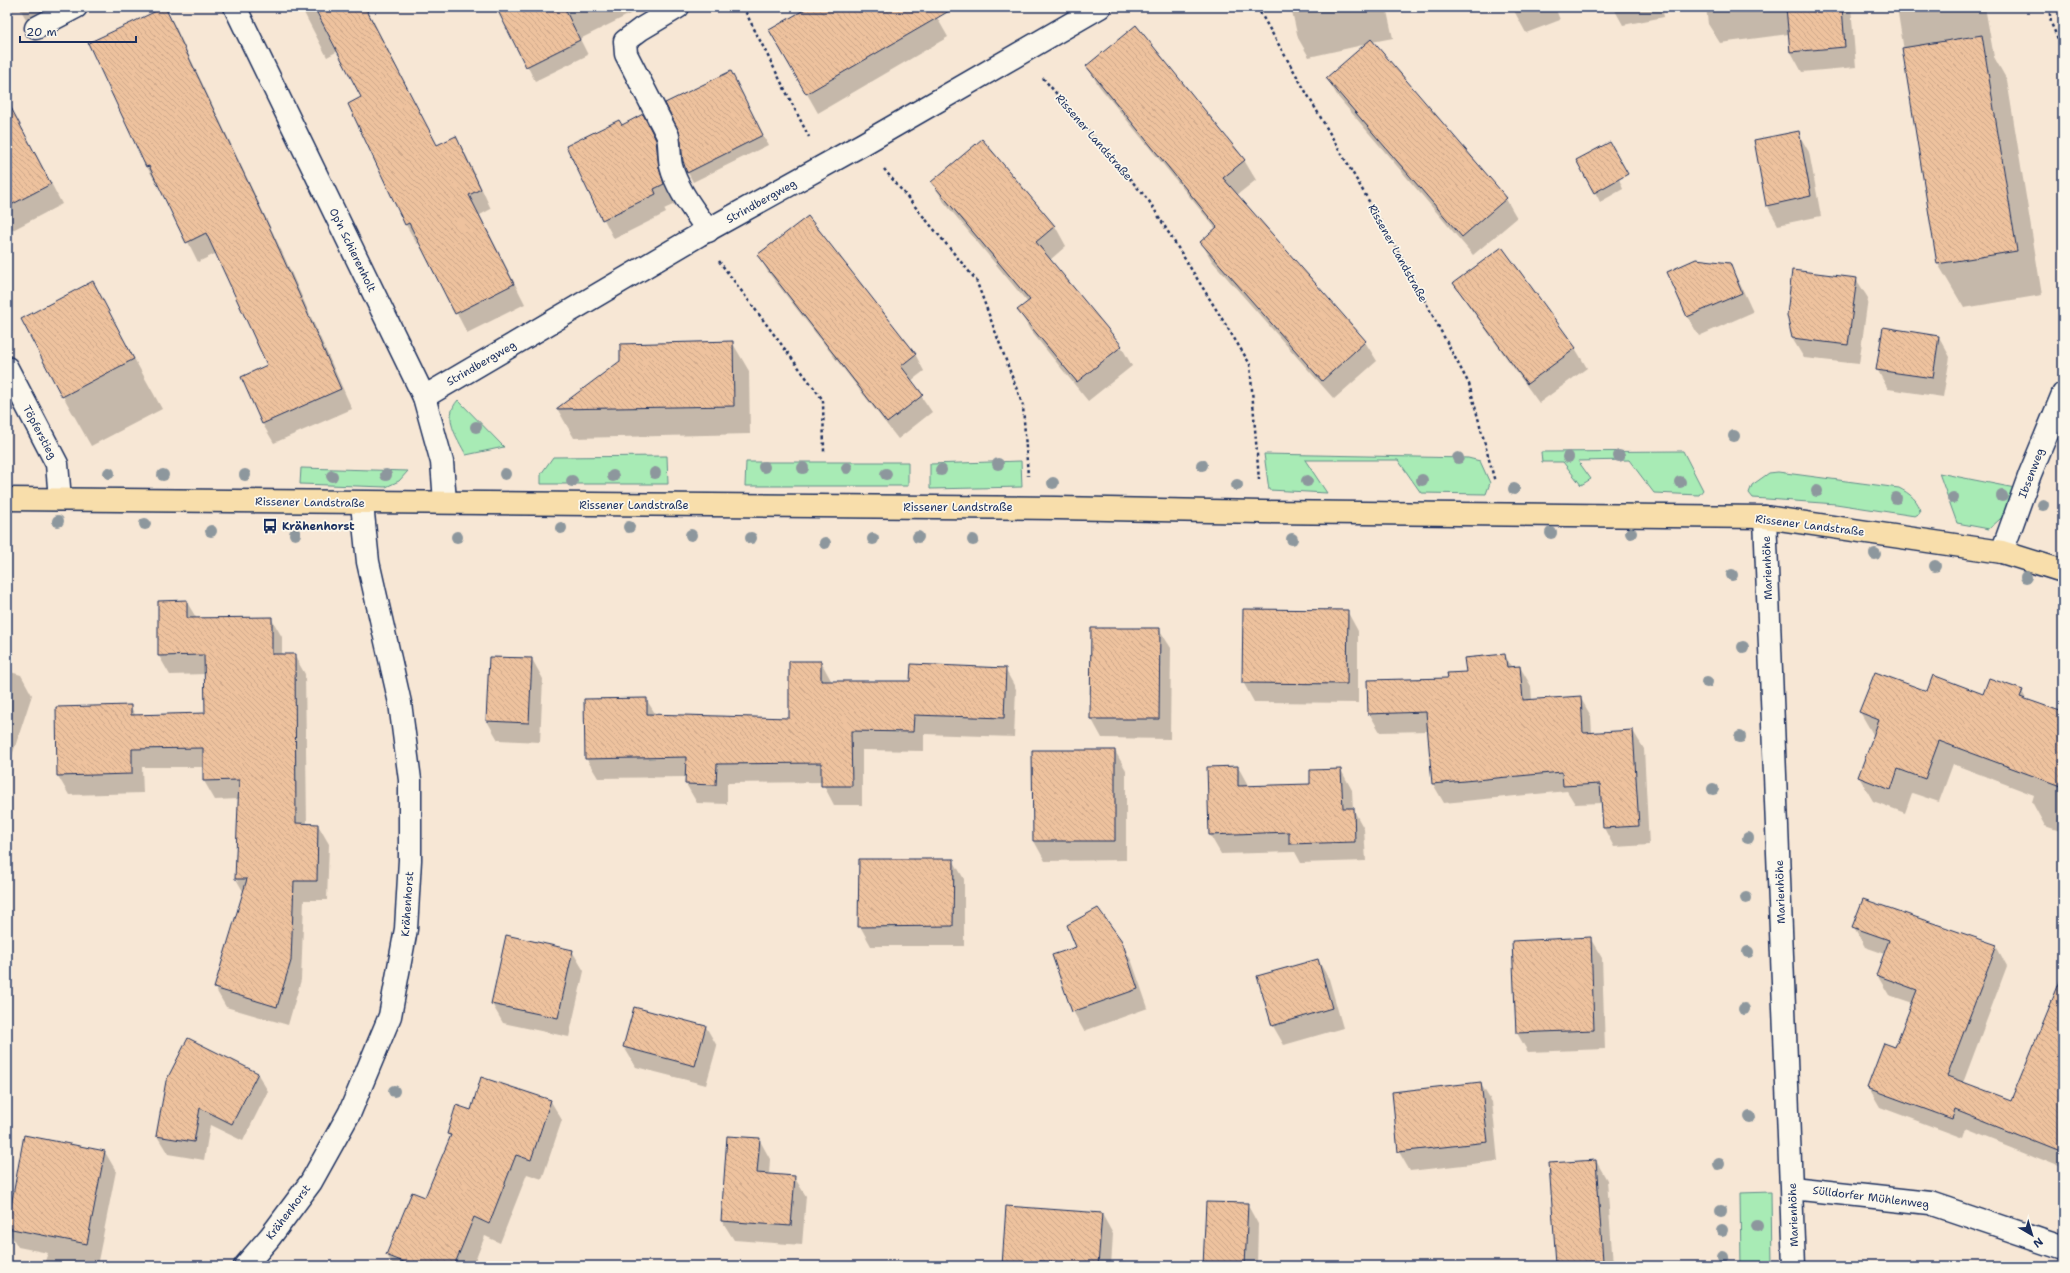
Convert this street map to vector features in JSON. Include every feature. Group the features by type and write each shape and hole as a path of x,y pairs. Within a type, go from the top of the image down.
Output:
{"main road":[{"name":"Rissener Landstraße","path":"7,499 362,504 445,502 1765,517 2002,552 2063,571"}],"street":[{"path":"36,28 76,7"},
{"name":"Op'n Schierenholt","path":"235,7 424,397 442,462 445,502"},
{"path":"678,7 641,29 626,41 626,54 668,136 671,150 671,165 675,179 704,233"},
{"name":"Strindbergweg","path":"424,397 704,233 863,144 1100,7"},
{"name":"Töpferstieg","path":"7,368 57,464 60,499"},
{"name":"Ibsenweg","path":"2002,552 2030,474 2063,394"},
{"name":"Krähenhorst","path":"245,1266 270,1237 311,1182 350,1112 390,1016 406,929 410,860 410,780 400,703 368,562 362,504"},
{"name":"Marienhöhe","path":"1765,517 1794,1266"},
{"name":"Sülldorfer Mühlenweg","path":"1792,1188 1930,1204 2063,1248"}],"path":[{"path":"743,7 823,166"},
{"name":"Rissener Landstraße","path":"1257,7 1408,269 1468,384 1504,513"},
{"path":"2049,7 2051,22 2063,50"},
{"name":"Rissener Landstraße","path":"1020,52 1149,201 1250,364 1261,512"},
{"path":"863,144 976,280 1023,406 1027,451 1028,508"},
{"path":"704,233 823,400 824,452"}],"green space":[{"path":"458,400 504,447 466,455 455,434 451,421 453,407"},
{"path":"1683,451 1703,490 1699,495 1654,493 1629,460 1578,461 1591,479 1581,485 1563,462 1542,462 1541,452"},
{"path":"1264,454 1468,458 1480,461 1490,483 1486,494 1421,493 1398,460 1305,460 1327,493 1269,490"},
{"path":"667,456 668,484 541,484 541,474 553,457"},
{"path":"1021,461 1022,487 930,489 930,464"},
{"path":"746,462 908,462 908,486 745,486"},
{"path":"301,468 408,471 399,481 386,487 300,484"},
{"path":"1778,472 1899,488 1916,501 1920,509 1920,513 1915,516 1836,504 1753,498 1749,493 1752,485 1769,473"},
{"path":"1939,473 2015,488 2010,510 1989,529 1957,523"},
{"path":"1771,1192 1772,1266 1741,1266 1740,1193"}],"building":[{"path":"165,7 272,233 341,389 262,424 241,377 267,365 206,233 186,243 149,166 146,167 88,43"},
{"path":"314,7 365,7 437,145 456,136 481,189 469,195 514,284 455,314 409,223 405,225 348,104 361,97"},
{"path":"496,7 564,7 580,40 526,67"},
{"path":"809,7 956,7 806,94 769,30"},
{"path":"1786,7 1842,7 1845,47 1790,52"},
{"path":"1136,25 1245,160 1223,178 1366,341 1322,381 1200,242 1217,227 1086,66"},
{"path":"1982,35 2017,251 1937,264 1902,48"},
{"path":"1371,39 1507,198 1462,237 1326,78"},
{"path":"731,71 763,135 687,173 683,161 680,134 665,103"},
{"path":"7,100 51,184 7,207"},
{"path":"643,114 656,140 659,168 664,184 654,189 656,194 602,220 566,146 619,120 622,125"},
{"path":"1799,131 1811,196 1766,206 1754,140"},
{"path":"982,139 1055,226 1036,242 1122,346 1077,382 1017,310 1030,300 931,182"},
{"path":"1610,142 1628,174 1594,193 1576,160"},
{"path":"808,216 916,354 901,366 923,395 887,423 757,255"},
{"path":"1502,247 1576,348 1527,384 1453,283"},
{"path":"1696,259 1730,263 1742,293 1687,317 1667,272"},
{"path":"1792,270 1857,278 1848,345 1792,338 1787,315"},
{"path":"93,281 134,359 62,397 21,319"},
{"path":"1883,327 1939,336 1933,378 1876,370"},
{"path":"733,341 734,406 556,409 620,361 620,344"},
{"path":"187,600 187,618 272,617 272,654 295,654 296,823 318,824 317,881 294,881 291,961 277,1007 214,988 247,879 235,879 239,780 203,781 203,748 132,749 132,774 57,776 56,707 131,705 131,715 205,713 204,655 158,656 158,601"},
{"path":"1243,609 1348,610 1347,684 1242,683"},
{"path":"1091,628 1160,628 1159,719 1090,719"},
{"path":"1505,654 1507,667 1520,666 1523,700 1581,696 1583,733 1633,730 1639,826 1603,828 1600,784 1563,786 1562,772 1432,784 1426,712 1368,714 1367,680 1448,678 1447,673 1466,672 1464,658"},
{"path":"489,657 532,658 529,723 486,721"},
{"path":"789,661 821,661 821,681 910,681 911,664 1006,668 1004,718 914,715 913,732 851,731 852,786 821,786 821,763 717,764 716,785 685,784 686,757 585,759 584,699 647,698 647,714 789,718"},
{"path":"1875,672 1927,691 1933,675 1983,694 1989,678 2023,690 2020,697 2063,712 2063,787 1939,741 1925,779 1898,769 1891,790 1858,777 1879,720 1859,712"},
{"path":"1032,750 1115,750 1115,841 1033,841"},
{"path":"1238,766 1238,786 1310,784 1310,770 1341,769 1343,808 1354,808 1355,842 1289,844 1289,832 1209,835 1207,767"},
{"path":"859,859 954,859 953,926 858,927"},
{"path":"1863,899 1997,945 1947,1076 2011,1100 2063,974 2063,1153 1955,1110 1952,1119 1867,1088 1884,1043 1895,1047 1917,990 1876,975 1889,940 1852,927"},
{"path":"1098,908 1122,941 1138,989 1072,1012 1052,955 1076,947 1067,925"},
{"path":"506,935 573,950 558,1018 491,1004"},
{"path":"1591,937 1594,1030 1516,1033 1512,941"},
{"path":"1318,959 1332,1008 1272,1026 1257,976"},
{"path":"634,1007 706,1026 695,1066 623,1047"},
{"path":"188,1038 258,1073 232,1124 200,1108 194,1142 156,1136 166,1081"},
{"path":"481,1077 551,1100 531,1160 516,1155 489,1224 474,1217 454,1266 414,1266 386,1255 412,1192 425,1197 451,1135 447,1134 456,1105 471,1110"},
{"path":"1481,1082 1488,1142 1398,1152 1392,1092"},
{"path":"24,1135 105,1151 87,1244 7,1228"},
{"path":"727,1136 760,1138 757,1173 795,1176 791,1226 721,1221"},
{"path":"1596,1160 1603,1261 1556,1264 1549,1163"},
{"path":"1206,1202 1248,1203 1245,1266 1203,1266"},
{"path":"1006,1206 1102,1213 1098,1266 1040,1261 1040,1266 1002,1266"}],"place":[{"name":"Krähenhorst","path":"270,526"}]}
